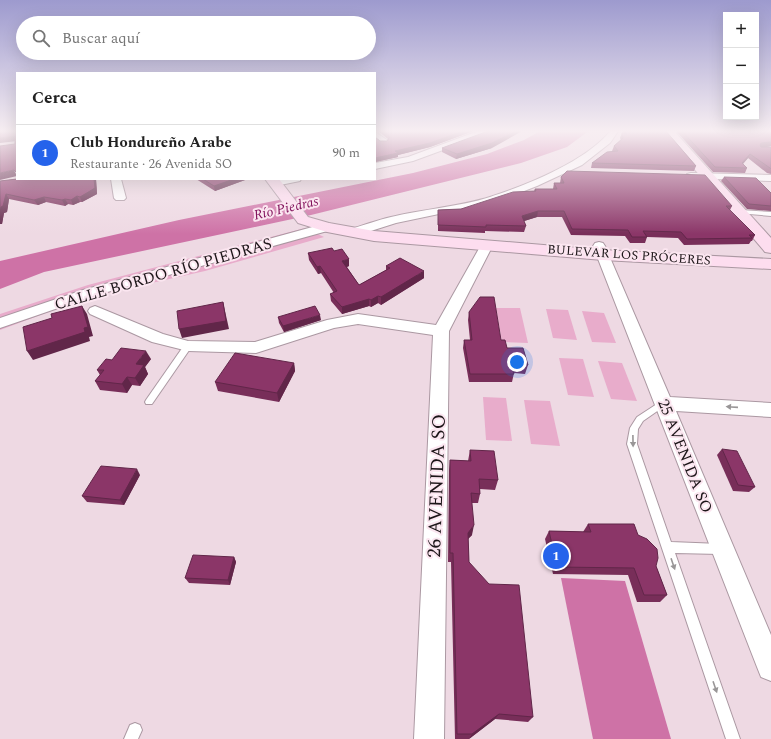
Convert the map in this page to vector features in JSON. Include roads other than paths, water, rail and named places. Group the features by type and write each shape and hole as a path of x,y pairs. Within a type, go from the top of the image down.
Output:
{"street":[{"path":"355,232 393,220 492,200 563,172 576,164"},
{"path":"698,164 771,248"},
{"path":"563,172 586,172"},
{"path":"678,175 771,178"},
{"path":"116,180 120,198"},
{"path":"274,181 285,180"},
{"name":"BULEVAR LOS PRÓCERES","path":"274,181 303,220 327,227 374,236 487,245 601,250 771,253"},
{"name":"CALLE BORDO RÍO PIEDRAS","path":"0,323 88,293 327,227"},
{"name":"26 AVENIDA SO","path":"429,739 441,331 487,245"},
{"name":"BULEVAR LOS PRÓCERES","path":"601,250 771,264"},
{"name":"25 AVENIDA SO","path":"601,250 771,667"},
{"path":"95,311 158,338 188,346 256,348 332,323 358,319 441,331"},
{"path":"663,403 771,410"}],"lane":[{"path":"740,212 771,214"},
{"path":"148,402 188,346"},
{"path":"663,403 640,419 634,428 632,444 733,739"},
{"path":"668,547 723,549"}],"water":[{"name":"Río Piedras","path":"446,164 515,164 311,215 44,272 0,289 0,261 179,220 413,173"},
{"path":"561,578 625,581 671,739 593,739"}],"place":[{"name":"Club Hondureño Arabe","path":"556,556"}]}
